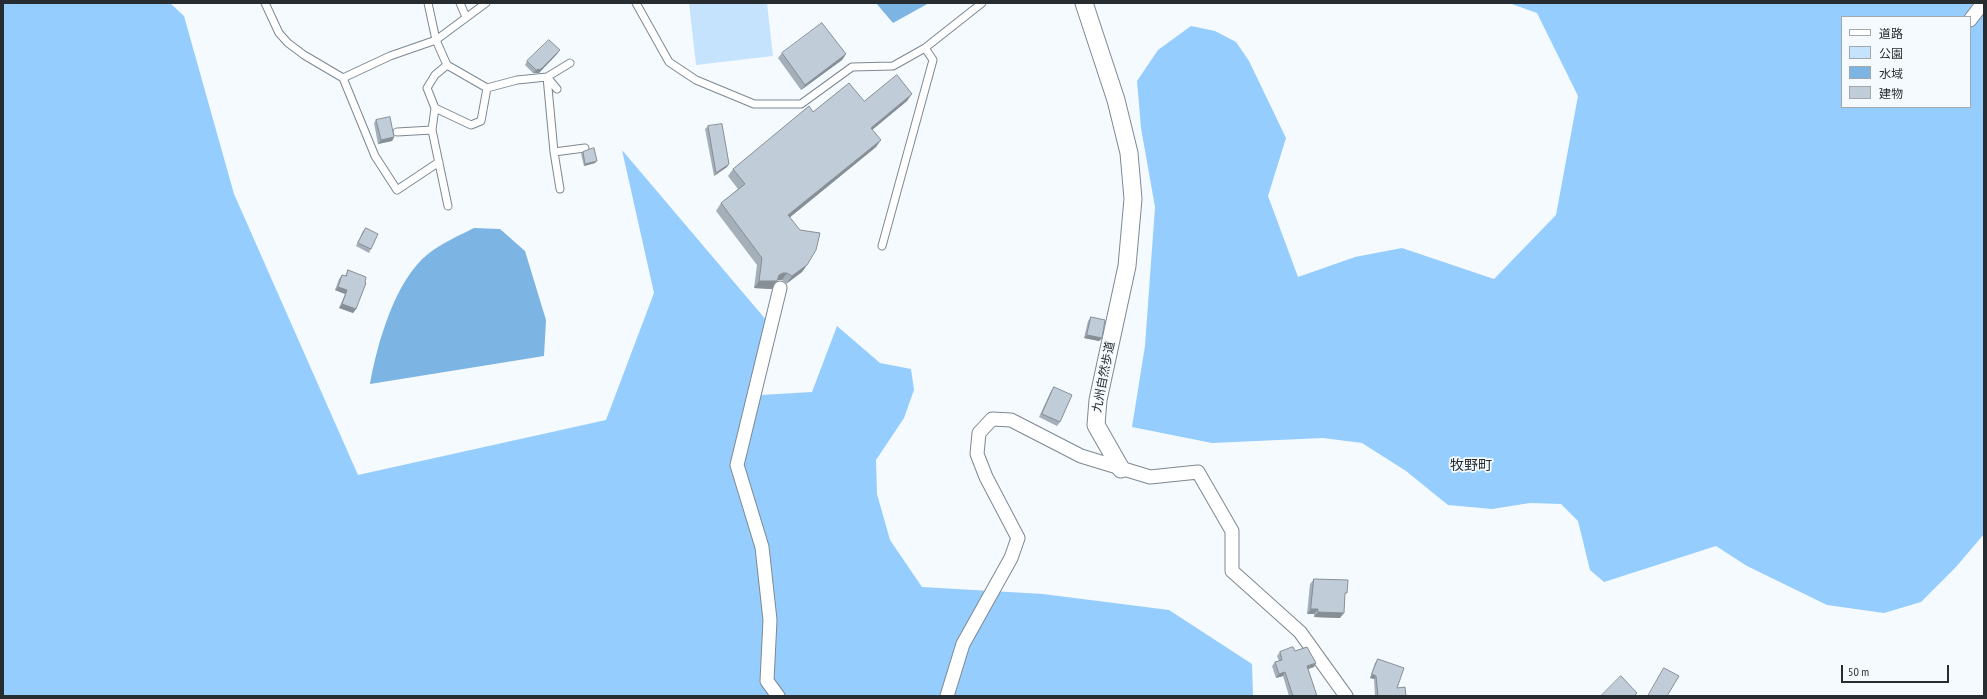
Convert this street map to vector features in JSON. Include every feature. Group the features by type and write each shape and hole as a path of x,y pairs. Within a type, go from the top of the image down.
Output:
{"street":[{"name":"九州自然歩道","path":"1084,3 1116,100 1129,153 1133,199 1127,266 1098,400 1096,425 1121,469"},
{"path":"1971,19 1983,3"},
{"path":"778,696 767,681 770,620 762,547 737,465 780,288"},
{"path":"947,696 963,644 1011,558 1018,538 986,476 977,454 979,433 992,419 1011,420 1081,456 1150,477 1198,472 1232,531 1232,571 1300,632 1346,696"}],"lane":[{"path":"265,3 279,33 288,43 304,55 343,78 375,156 397,190 439,162"},
{"path":"428,3 436,40 447,65 487,88 517,80 547,77 570,63"},
{"path":"460,3 466,17"},
{"path":"343,78 390,56 436,40 486,3"},
{"path":"636,3 669,62 696,80 754,104 801,104 852,67 893,66 925,48 982,3"},
{"path":"882,246 933,60 925,48"},
{"path":"447,65 435,75 427,88 435,108 432,130 448,206"},
{"path":"547,77 557,89"},
{"path":"547,77 554,152 560,188"},
{"path":"435,108 471,125 476,124 481,121 487,88"},
{"path":"397,132 432,130"},
{"path":"554,152 585,148"}],"green space":[{"path":"689,3 767,3 773,56 696,65"}],"shaded area":[{"path":"3,3 170,3 184,16 234,194 358,475 606,420 654,293 622,150 767,321 760,395 812,392 837,326 880,363 911,369 914,390 904,418 876,460 877,494 890,540 922,587 1043,594 1169,610 1252,664 1253,696 3,696"},
{"path":"1509,3 1984,3 1984,534 1956,567 1921,602 1884,613 1827,605 1747,566 1716,546 1604,582 1590,570 1578,521 1561,504 1530,503 1492,509 1448,505 1406,471 1362,443 1323,438 1212,443 1132,427 1145,346 1155,207 1141,128 1137,81 1158,50 1191,26 1215,31 1236,42 1249,61 1286,138 1268,196 1298,277 1355,257 1402,248 1494,279 1556,215 1578,96 1537,13"}],"water":[{"path":"876,3 929,3 893,23"},
{"path":"474,228 500,229 525,251 546,320 544,356 370,384 377,350 389,314 397,296 416,265 433,250"}],"building":[{"path":"822,23 846,54 805,85 782,53"},
{"path":"549,40 560,50 541,69 536,70 527,61"},
{"path":"897,75 912,94 871,128 881,140 788,215 800,230 820,233 816,250 807,265 792,276 787,273 779,275 777,281 759,281 762,258 721,203 745,184 733,169 809,106 813,112 849,83 864,101"},
{"path":"390,117 394,137 381,140 376,120"},
{"path":"722,124 729,164 716,173 708,126"},
{"path":"594,148 597,161 585,164 583,152"},
{"path":"366,228 378,234 371,249 358,243"},
{"path":"348,270 366,277 366,283 356,309 342,304 347,290 338,287 342,275 346,276"},
{"path":"1091,317 1105,320 1102,338 1087,335"},
{"path":"1054,387 1072,395 1060,422 1042,414"},
{"path":"1314,579 1348,580 1347,593 1345,593 1344,613 1318,612 1318,609 1311,609"},
{"path":"1293,647 1295,651 1307,647 1316,663 1307,666 1317,696 1293,696 1285,672 1279,674 1275,662 1282,660 1280,652"},
{"path":"1378,659 1404,668 1397,688 1405,687 1406,696 1378,696 1376,676 1372,674"},
{"path":"1664,668 1679,676 1667,696 1648,696"},
{"path":"1621,676 1637,693 1634,696 1601,696"}],"district":[{"name":"牧野町","path":"1471,466"}]}
